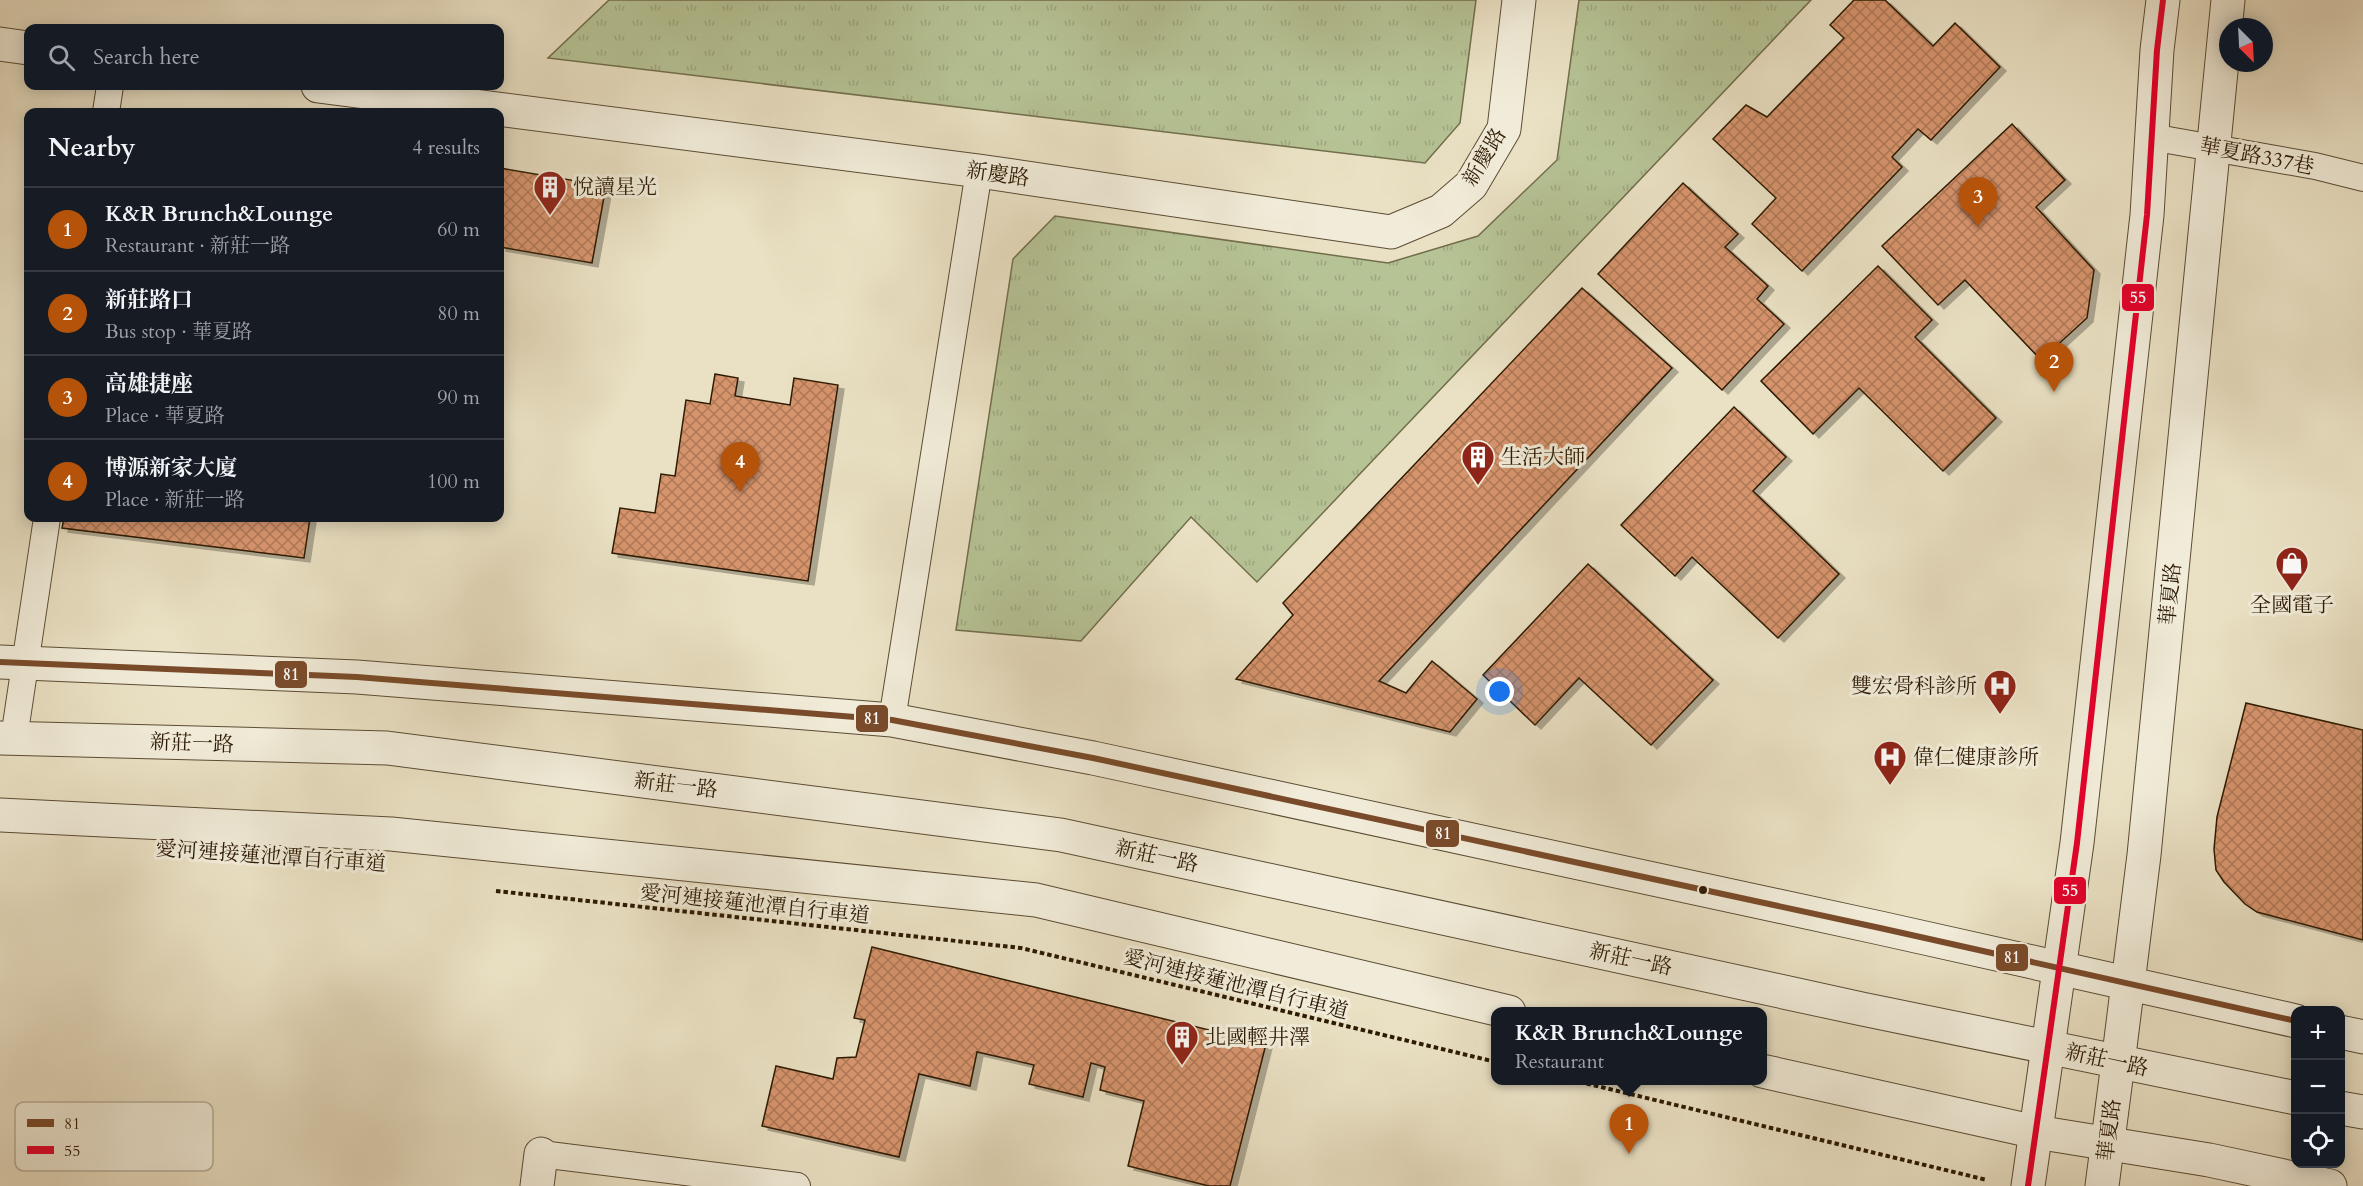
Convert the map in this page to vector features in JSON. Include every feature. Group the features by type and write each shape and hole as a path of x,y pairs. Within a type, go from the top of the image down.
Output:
{"street":[{"name":"新慶路","path":"504,110 979,171 1391,232 1441,211 1471,185 1504,129 1520,0"},
{"path":"2028,1186 2077,843 2146,227 2163,0"},
{"name":"華夏路","path":"2102,1186 2146,843 2228,0"},
{"path":"0,44 24,47"},
{"name":"新慶路","path":"349,90 489,108"},
{"path":"13,662 357,677 892,720 1104,760 2291,1020"},
{"name":"新莊一路","path":"7,738 387,748 1060,835 1862,1009 2291,1097"},
{"path":"0,815 391,834 1036,900 1492,1007"},
{"path":"2345,1033 2363,1037"},
{"path":"1767,1072 2036,1132 2208,1160 2330,1186"},
{"path":"2345,1109 2363,1112"},
{"path":"537,1186 541,1154"}],"lane":[{"path":"107,108 109,90"},
{"name":"華夏路337巷","path":"2151,137 2315,166 2363,178"},
{"path":"892,720 979,171"},
{"path":"7,738 13,662 45,522"},
{"path":"541,1154 796,1186"}],"path":[{"name":"愛河連接蓮池潭自行車道","path":"488,891 1021,948 1491,1061"},
{"path":"1593,1085 1991,1181"}],"green space":[{"path":"609,0 1476,0 1460,123 1425,163 548,58"},
{"path":"1579,0 1811,0 1257,582 1191,517 1081,641 956,630 1013,259 1055,216 1388,263 1478,236 1557,160"}],"building":[{"path":"1854,0 1885,0 1933,46 1955,23 2000,67 1931,140 1918,129 1892,157 1902,167 1802,271 1752,224 1776,198 1713,139 1746,105 1767,117 1844,38 1830,25"},
{"path":"2012,124 2065,180 2036,207 2094,270 2087,318 2041,360 1965,280 1938,305 1882,246"},
{"name":"悅讀星光","path":"504,169 606,186 592,263 504,248"},
{"path":"1683,183 1738,234 1725,247 1768,286 1757,299 1784,324 1722,390 1598,274"},
{"path":"1878,266 1932,320 1915,337 1996,418 1943,471 1859,388 1813,434 1761,381"},
{"name":"生活大師","path":"1582,288 1672,368 1379,681 1406,693 1432,661 1477,699 1450,732 1236,679 1293,615 1283,603"},
{"path":"715,374 738,378 735,396 790,405 794,378 838,385 808,581 612,553 620,508 655,513 661,474 675,476 686,400 710,404"},
{"path":"1734,407 1786,457 1753,491 1839,574 1778,638 1692,557 1675,576 1621,525"},
{"path":"63,522 309,522 304,558 62,528"},
{"path":"1588,564 1713,680 1651,745 1579,678 1535,725 1483,675"},
{"path":"2246,703 2363,730 2363,940 2257,912 2245,904 2216,870 2214,849 2217,817"},
{"name":"北國輕井澤","path":"872,947 1266,1044 1230,1186 1209,1186 1128,1166 1144,1101 1100,1090 1105,1067 1091,1063 1083,1097 1029,1084 1034,1065 977,1052 970,1086 919,1074 899,1157 762,1126 776,1066 833,1079 837,1058 856,1057 865,1020 854,1018"}],"transit line":[{"name":"55","path":"2028,1186 2077,843 2147,215 2157,50 2163,0"},
{"name":"81","path":"0,662 357,677 892,720 1093,758 1880,928 2291,1020"}],"place":[{"name":"悅讀星光","path":"550,216"},
{"name":"高雄捷座","path":"1978,227"},
{"name":"新莊路口","path":"2054,392"},
{"name":"生活大師","path":"1478,486"},
{"name":"博源新家大廈","path":"740,492"},
{"name":"全國電子","path":"2292,592"},
{"name":"雙宏骨科診所","path":"2000,715"},
{"name":"偉仁健康診所","path":"1890,786"},
{"name":"北國輕井澤","path":"1182,1066"},
{"name":"K&R Brunch&Lounge","path":"1629,1154"}]}
